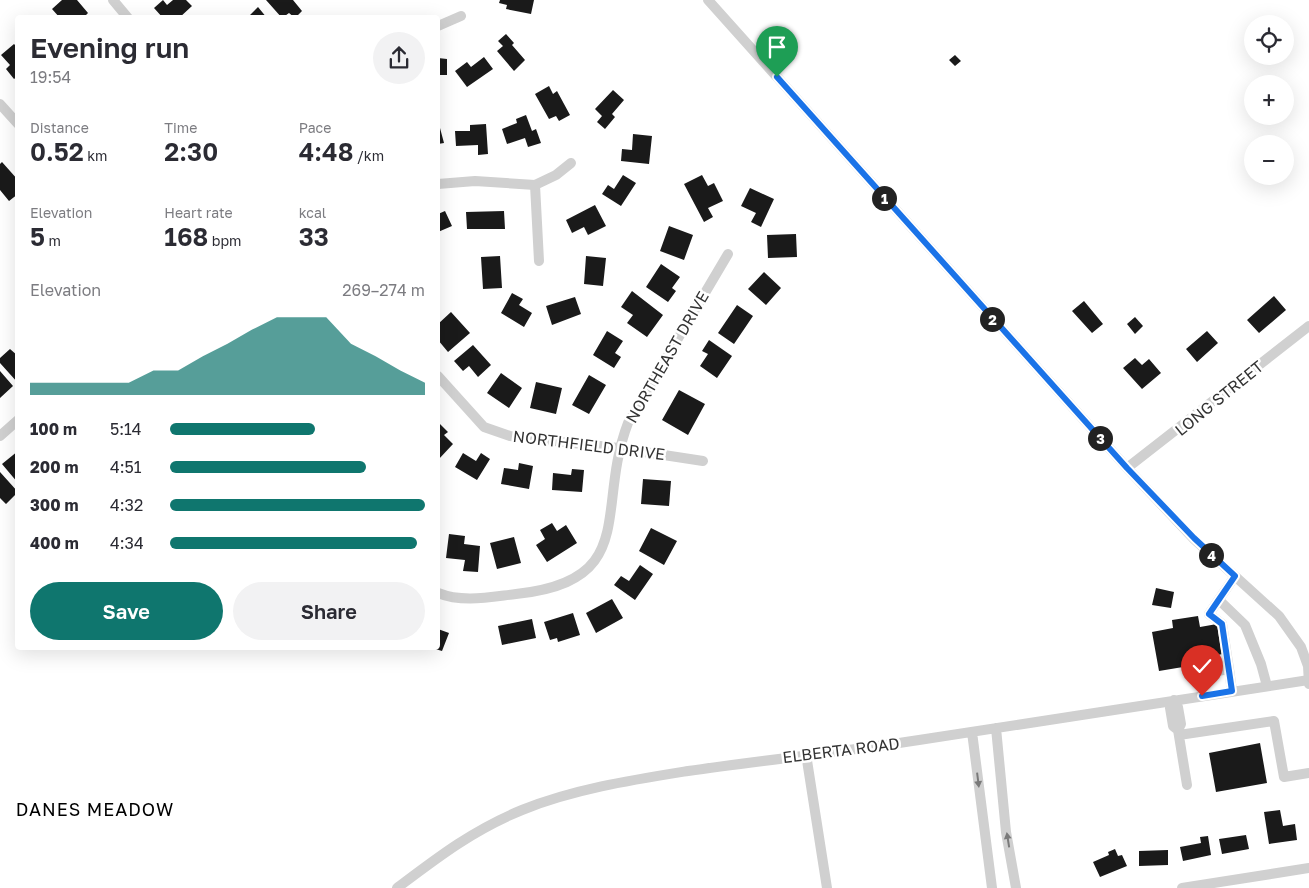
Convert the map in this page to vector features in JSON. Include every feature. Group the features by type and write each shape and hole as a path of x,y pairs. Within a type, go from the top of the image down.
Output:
{"street":[{"path":"708,0 1127,468 1194,538 1275,612 1292,632 1308,666 1309,684"},
{"path":"119,2 126,15"},
{"path":"440,25 461,16"},
{"path":"0,104 15,121"},
{"path":"440,184 475,181 535,185 556,175 571,163"},
{"path":"535,185 539,261"},
{"name":"NORTHEAST DRIVE","path":"440,594 466,600 540,592 562,586 582,576 598,558 608,535 618,448 638,404 728,254"},
{"name":"LONG STREET","path":"1127,468 1151,452 1309,326"},
{"name":"NORTHFIELD DRIVE","path":"440,378 484,427 510,436 618,448 703,461"},
{"path":"0,436 15,423"},
{"path":"1232,691 1222,624 1209,614 1235,576"},
{"path":"1219,600 1245,625 1262,664 1267,686"},
{"path":"1194,675 1229,669"},
{"name":"ELBERTA ROAD","path":"397,888 463,839 544,802 633,780 972,732 1309,680"},
{"path":"1174,702 1170,708 1173,726 1179,732 1187,785"},
{"path":"1179,732 1274,721 1284,777 1309,773"},
{"path":"996,728 1006,832 1016,888"},
{"path":"972,732 992,888"},
{"path":"806,754 827,888"},
{"path":"1182,888 1309,868"}],"building":[{"path":"62,0 77,0 88,13 86,15 57,15 52,9"},
{"path":"163,0 167,5 173,0 186,0 192,6 182,15 160,15 154,8"},
{"path":"266,0 293,0 302,11 298,15 289,13 279,15"},
{"path":"500,0 534,0 531,14 506,9 507,5 499,3"},
{"path":"258,7 265,15 250,15"},
{"path":"506,34 514,43 512,45 525,60 514,71 497,51 503,46 498,41"},
{"path":"15,45 14,79 6,69 10,65 1,55"},
{"path":"955,55 961,61 955,66 949,60"},
{"path":"484,57 493,69 467,87 455,71 467,62 471,67"},
{"path":"440,58 447,59 447,75 440,75"},
{"path":"549,86 553,94 557,91 570,115 559,121 556,116 549,119 535,94"},
{"path":"613,90 624,100 612,114 615,117 605,129 597,122 602,116 595,109"},
{"path":"526,115 532,131 536,129 541,143 528,147 525,138 507,144 502,129 517,123 516,119"},
{"path":"486,124 488,154 478,155 478,145 456,146 455,131 470,131 470,125"},
{"path":"440,128 444,143 440,144"},
{"path":"633,134 652,136 649,164 621,161 622,149 632,150"},
{"path":"2,162 15,177 15,196 9,201 0,190 0,164"},
{"path":"623,175 636,183 621,206 602,194 608,185 614,189"},
{"path":"702,175 708,186 714,183 723,201 708,208 713,217 704,222 684,184"},
{"path":"750,188 774,199 761,227 751,222 756,213 741,206"},
{"path":"595,205 606,226 588,235 584,227 572,233 566,220"},
{"path":"445,211 452,226 440,231 440,213"},
{"path":"504,211 505,229 467,229 466,212"},
{"path":"669,226 693,235 684,260 660,251"},
{"path":"796,234 797,257 768,258 767,235"},
{"path":"500,256 502,288 483,289 481,257"},
{"path":"586,256 606,258 603,286 584,284"},
{"path":"661,264 680,277 672,288 676,291 668,302 646,287"},
{"path":"764,272 781,288 766,305 748,289"},
{"path":"632,291 663,315 647,337 627,323 633,315 621,307"},
{"path":"512,293 523,299 519,305 532,313 524,327 501,313"},
{"path":"1274,296 1286,310 1259,333 1247,320"},
{"path":"575,297 581,314 552,325 546,306"},
{"path":"1084,301 1103,324 1092,333 1072,311"},
{"path":"737,305 753,316 734,344 718,333"},
{"path":"451,312 470,333 448,352 440,342 440,322"},
{"path":"1135,317 1143,326 1135,334 1127,324"},
{"path":"607,331 623,341 615,353 621,357 614,368 593,355"},
{"path":"1207,331 1218,343 1197,362 1186,349"},
{"path":"709,340 732,356 717,378 700,366 708,354 702,351"},
{"path":"473,345 491,365 478,377 469,366 463,371 454,361"},
{"path":"10,349 15,353 15,380 0,363 0,358"},
{"path":"1135,358 1142,365 1149,359 1161,373 1142,389 1123,368"},
{"path":"0,371 13,386 0,398"},
{"path":"501,373 522,388 509,408 487,393"},
{"path":"589,375 606,385 589,414 572,405"},
{"path":"536,382 562,388 556,414 530,408"},
{"path":"679,390 705,404 688,435 662,420"},
{"path":"440,424 448,432 444,435 453,444 440,458"},
{"path":"15,453 15,479 2,464"},
{"path":"463,453 476,461 481,453 490,459 477,480 455,467"},
{"path":"519,463 533,466 529,489 501,484 504,468 518,470"},
{"path":"572,469 584,470 582,492 552,490 553,473 571,475"},
{"path":"0,472 15,489 15,495 6,504 0,498"},
{"path":"643,479 671,481 669,506 641,504"},
{"path":"552,523 557,531 566,525 577,543 547,562 536,545 545,539 540,530"},
{"path":"651,528 677,541 664,565 639,551"},
{"path":"449,534 465,536 464,544 480,546 478,572 463,571 465,560 446,558"},
{"path":"514,537 521,563 497,569 490,543"},
{"path":"640,565 653,574 635,600 614,585 621,576 629,581"},
{"path":"1156,588 1174,592 1171,608 1152,605"},
{"path":"612,599 623,618 596,633 586,613"},
{"path":"573,613 580,635 558,642 557,638 550,640 544,622"},
{"path":"1198,616 1200,627 1217,624 1223,654 1188,660 1189,666 1159,671 1152,632 1173,628 1172,620"},
{"path":"532,619 536,638 502,645 498,626"},
{"path":"440,630 449,633 442,651 439,650"},
{"path":"1260,743 1267,783 1216,792 1209,753"},
{"path":"1280,810 1283,826 1295,824 1297,840 1269,844 1264,812"},
{"path":"1246,835 1249,849 1222,854 1219,839"},
{"path":"1208,836 1211,855 1183,861 1180,847 1201,843 1200,837"},
{"path":"1115,849 1118,856 1122,855 1127,866 1100,877 1093,862 1109,855 1108,852"},
{"path":"1168,850 1168,865 1139,866 1139,851"}],"district":[{"name":"DANES MEADOW","path":"95,809"}],"route":[{"path":"777,77 1127,468 1194,538 1235,576 1209,614 1222,624 1232,691 1202,696"}]}
